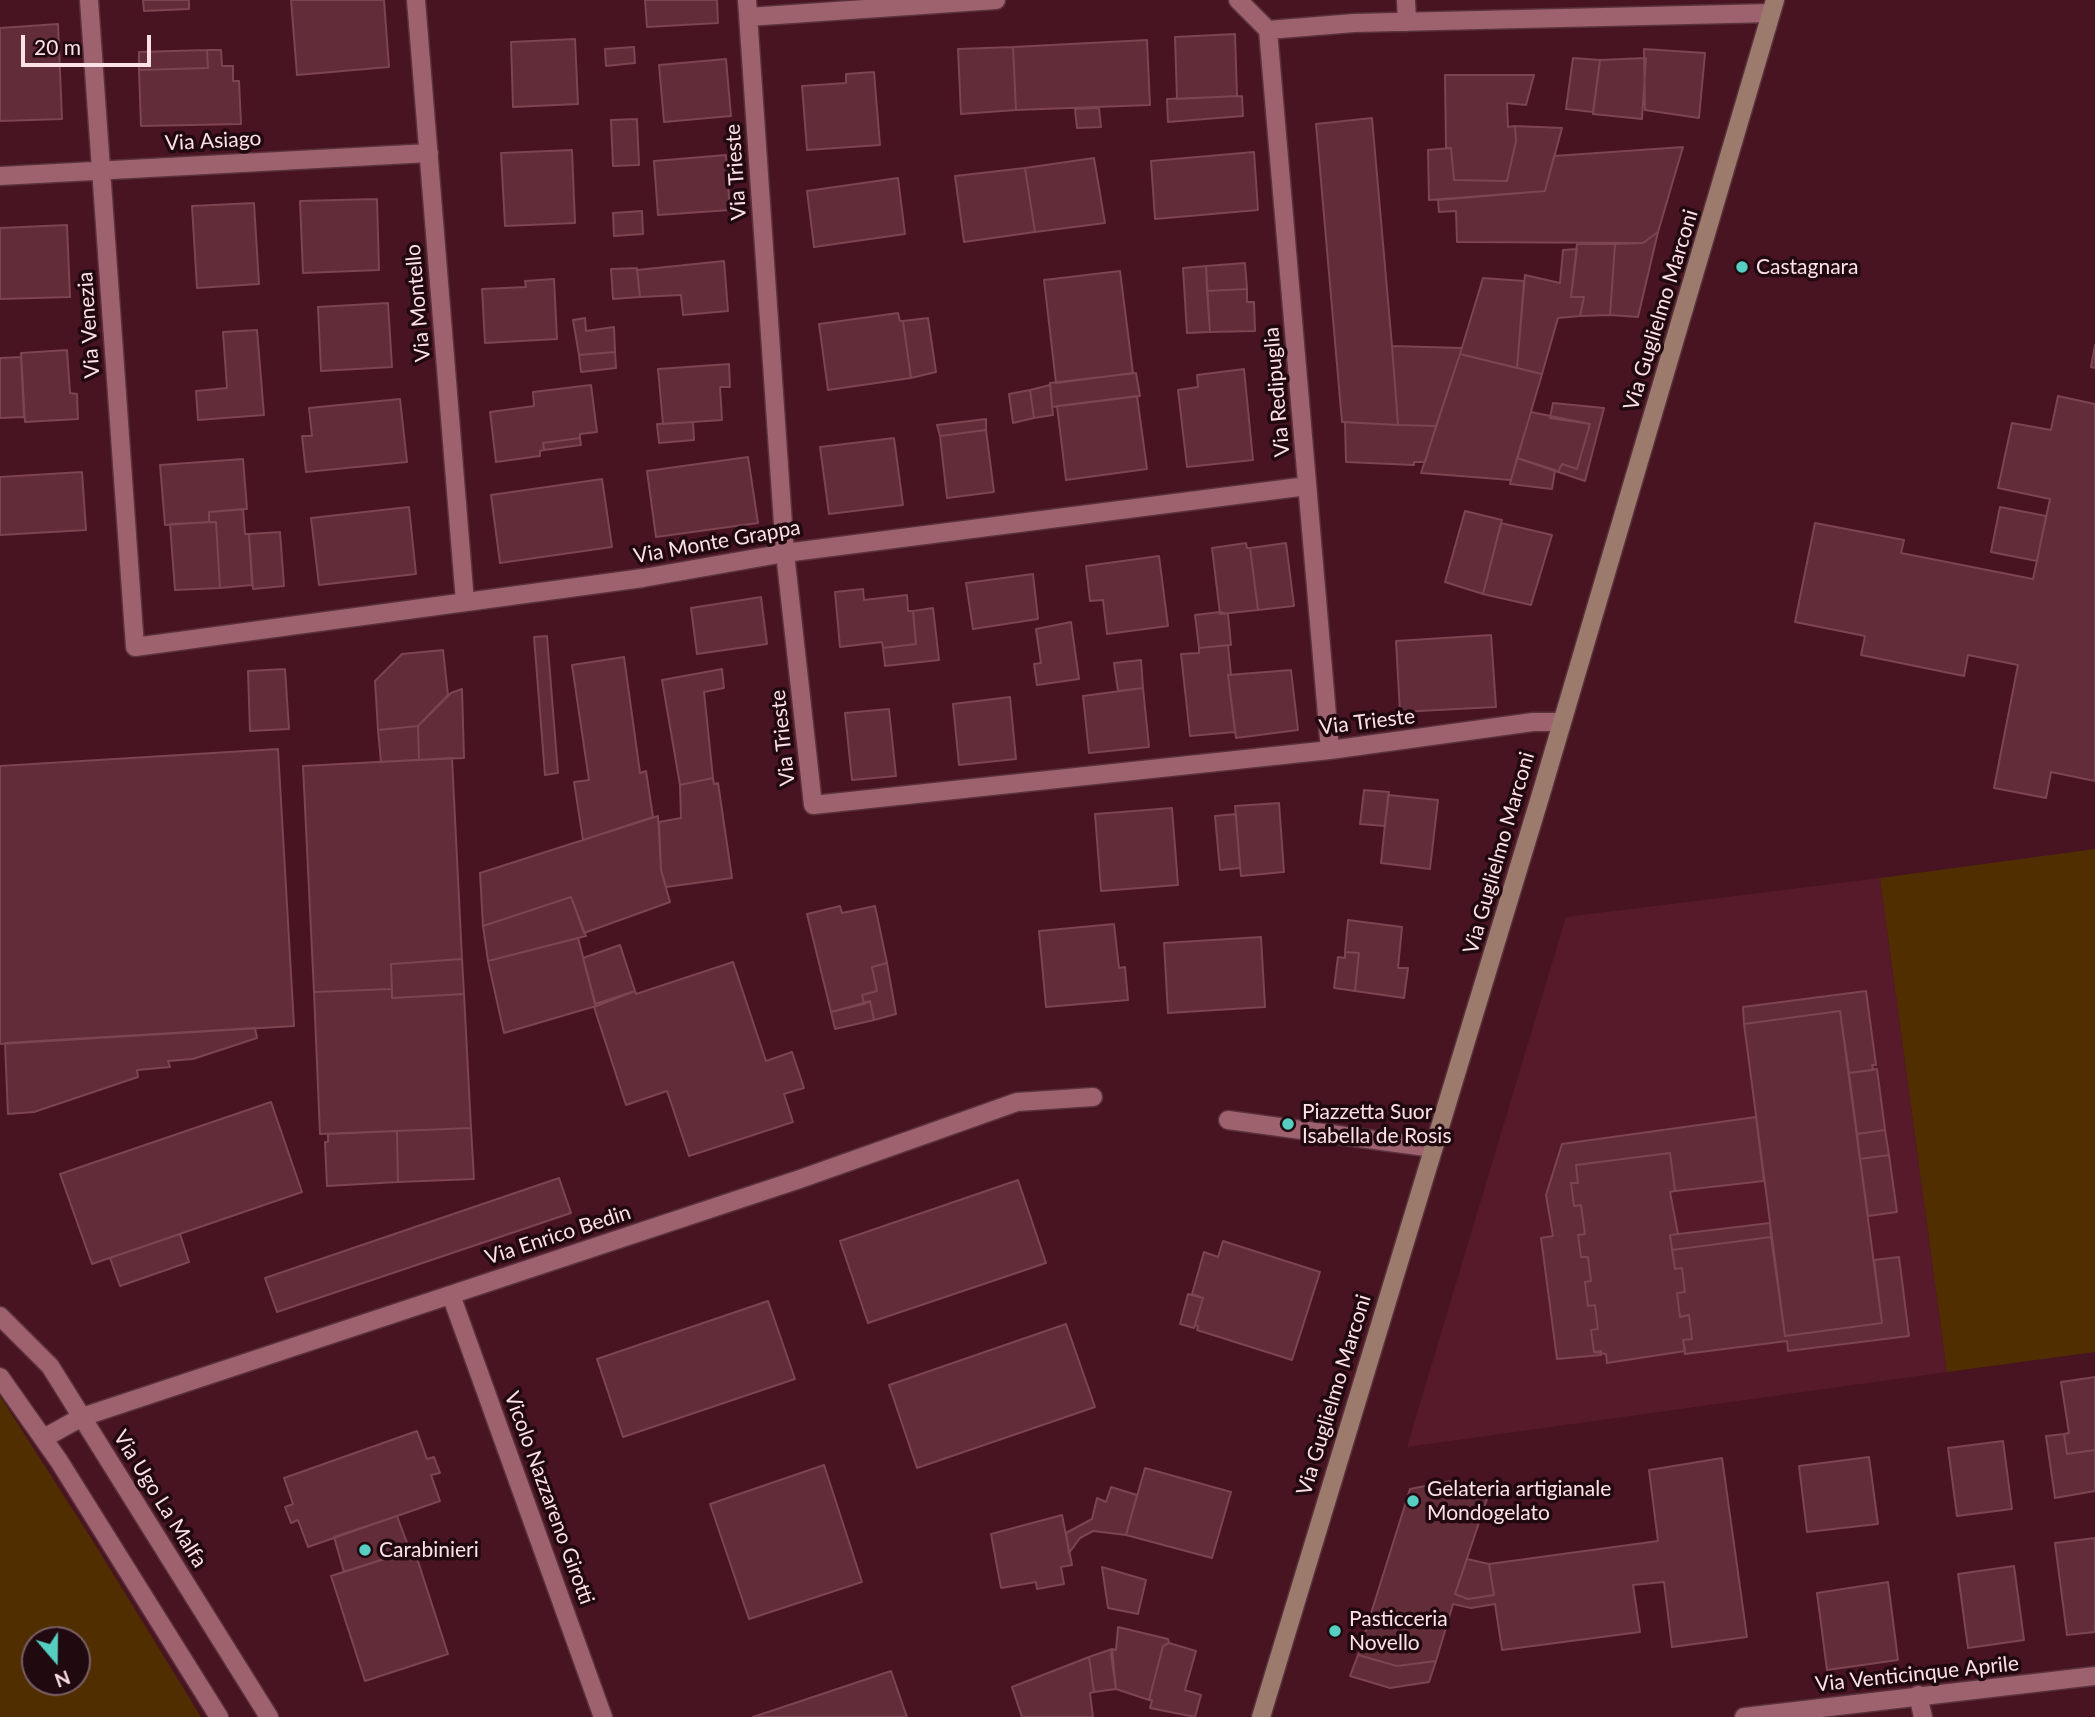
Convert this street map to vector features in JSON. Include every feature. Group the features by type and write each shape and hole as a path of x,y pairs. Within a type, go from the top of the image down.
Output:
{"main road":[{"name":"Via Guglielmo Marconi","path":"1261,1717 1695,279 1773,7"}],"street":[{"name":"Via Venezia","path":"89,0 135,647"},
{"name":"Via Montello","path":"416,0 465,602"},
{"path":"748,9 996,0"},
{"path":"1238,0 1268,30 1354,23 1773,7"},
{"path":"1406,0 1408,23"},
{"name":"Via Trieste","path":"748,9 785,553 813,805 1330,750 1533,722 1560,722"},
{"name":"Via Redipuglia","path":"1268,30 1330,750"},
{"name":"Via Asiago","path":"0,176 429,153"},
{"name":"Via Monte Grappa","path":"135,647 643,578 785,553 1307,486"},
{"name":"Via Enrico Bedin","path":"44,1438 82,1417 800,1179 1017,1102 1093,1097"},
{"path":"1228,1120 1433,1148"},
{"name":"Vicolo Nazzareno Girotti","path":"451,1295 603,1717"},
{"name":"Via Ugo La Malfa","path":"0,1316 50,1366 269,1717"},
{"path":"0,1377 44,1438 219,1717"},
{"name":"Via Venticinque Aprile","path":"1744,1717 2095,1676"},
{"path":"1918,1695 1923,1717"}],"shaded area":[{"path":"2095,849 2095,1352 1947,1372 1880,878"},
{"path":"1880,878 1947,1372 1407,1447 1566,917"},
{"path":"0,1396 96,1546 201,1717 0,1717"}],"building":[{"path":"143,0 189,0 189,9 144,11"},
{"path":"291,0 384,0 389,67 297,75"},
{"path":"645,0 717,0 718,23 647,27"},
{"path":"58,24 62,119 0,121 0,28"},
{"path":"1235,34 1237,96 1177,99 1175,37"},
{"path":"575,39 578,104 513,107 511,42"},
{"path":"1147,40 1150,105 1016,110 1013,47"},
{"path":"634,47 635,63 606,66 605,49"},
{"path":"1013,47 1016,110 961,114 958,49"},
{"path":"1644,49 1705,53 1699,118 1645,110"},
{"path":"207,50 221,50 222,66 233,66 233,81 239,81 241,124 141,126 139,70 208,68"},
{"path":"207,50 208,68 139,70 139,52"},
{"path":"1573,58 1600,60 1593,112 1566,109"},
{"path":"1646,58 1642,119 1593,114 1600,60"},
{"path":"726,59 731,116 664,122 659,65"},
{"path":"874,72 880,145 807,150 802,86 846,83 846,74"},
{"path":"1445,75 1534,75 1526,105 1507,103 1508,127 1515,126 1516,141 1507,181 1454,180 1451,148 1446,148"},
{"path":"1242,96 1243,116 1168,122 1167,99"},
{"path":"1099,108 1101,127 1077,128 1075,109"},
{"path":"1372,118 1398,425 1342,422 1316,124"},
{"path":"637,119 639,165 613,166 611,120"},
{"path":"1515,126 1562,128 1545,191 1429,200 1428,150 1451,148 1454,180 1507,181 1516,141"},
{"path":"1683,147 1658,232 1643,243 1457,242 1456,211 1439,212 1438,200 1545,191 1554,156"},
{"path":"572,150 575,223 505,226 501,153"},
{"path":"1254,152 1258,210 1155,219 1151,161"},
{"path":"726,155 730,210 658,215 654,161"},
{"path":"1094,158 1105,223 1035,232 1025,168"},
{"path":"1025,168 1035,232 964,242 955,176"},
{"path":"898,178 905,234 814,247 807,191"},
{"path":"377,199 379,270 303,273 300,201"},
{"path":"254,203 259,284 197,288 192,206"},
{"path":"642,211 643,234 614,236 613,213"},
{"path":"67,225 70,297 0,299 0,228"},
{"path":"1658,232 1638,317 1610,315 1615,244 1643,243"},
{"path":"1577,244 1615,244 1610,315 1580,316 1584,297 1571,297"},
{"path":"1577,249 1571,297 1584,297 1580,316 1558,318 1542,374 1517,368 1525,275 1560,283 1563,250"},
{"path":"724,261 728,311 683,315 681,295 640,297 637,270"},
{"path":"1245,263 1247,289 1207,291 1206,266"},
{"path":"1206,266 1210,332 1187,333 1183,268"},
{"path":"637,268 640,297 613,299 611,269"},
{"path":"1120,271 1133,373 1056,383 1044,280"},
{"path":"1483,278 1524,281 1517,368 1460,354"},
{"path":"554,279 557,339 485,343 482,289 526,287 525,281"},
{"path":"1247,289 1247,302 1254,302 1255,331 1210,332 1207,291"},
{"path":"388,303 392,367 321,371 318,307"},
{"path":"898,313 900,321 903,321 911,378 828,390 819,324"},
{"path":"585,318 586,331 614,327 615,352 579,355 573,320"},
{"path":"928,318 936,372 911,378 903,321"},
{"path":"257,330 264,415 198,420 196,391 227,388 223,332"},
{"path":"2095,345 2095,368 2091,367"},
{"path":"1392,346 1462,348 1436,426 1398,425"},
{"path":"67,350 70,393 77,394 78,419 25,422 21,353"},
{"path":"615,352 616,368 581,372 579,355"},
{"path":"1460,354 1542,374 1511,480 1421,473"},
{"path":"21,357 24,417 0,418 0,358"},
{"path":"729,364 730,387 720,387 722,420 663,424 658,369"},
{"path":"1244,369 1253,460 1187,467 1178,390 1198,387 1197,375"},
{"path":"1136,373 1140,396 1052,407 1050,383"},
{"path":"591,385 597,432 580,434 580,438 543,443 544,450 540,451 540,456 496,462 490,412 534,406 533,392"},
{"path":"1050,385 1053,415 1034,418 1030,390"},
{"path":"1030,390 1034,418 1013,423 1009,394"},
{"path":"1137,396 1147,469 1066,480 1057,406"},
{"path":"2058,396 2095,404 2095,781 2051,772 2046,798 1994,788 2018,665 1968,655 1964,676 1861,655 1865,636 1795,622 1815,523 1904,540 1901,553 2033,579 2050,499 1998,488 2012,423 2051,430"},
{"path":"400,399 407,462 306,472 302,436 312,436 309,408"},
{"path":"1553,403 1604,408 1585,481 1558,472 1562,464 1577,469 1590,424 1550,418"},
{"path":"1531,412 1590,424 1577,469 1562,464 1558,472 1517,458"},
{"path":"986,419 986,430 940,436 937,425"},
{"path":"693,422 694,440 659,443 657,424"},
{"path":"1345,422 1436,426 1425,462 1414,462 1414,465 1346,462"},
{"path":"986,430 994,492 947,498 940,436"},
{"path":"580,438 581,445 544,450 543,443"},
{"path":"894,438 903,505 829,514 820,447"},
{"path":"748,457 758,523 656,537 647,471"},
{"path":"1517,458 1555,470 1552,489 1510,484"},
{"path":"243,459 247,509 209,512 209,522 165,525 160,465"},
{"path":"82,472 86,530 0,535 0,477"},
{"path":"602,479 612,547 500,563 491,495"},
{"path":"409,507 416,574 319,585 311,518"},
{"path":"2000,507 2046,516 2037,561 1991,552"},
{"path":"243,509 245,534 249,534 252,585 220,588 216,522 209,522 209,512"},
{"path":"1465,511 1502,520 1483,594 1445,582"},
{"path":"216,522 220,588 175,590 170,524"},
{"path":"1501,523 1552,535 1531,605 1483,594"},
{"path":"280,532 284,586 253,589 249,534"},
{"path":"1246,543 1247,548 1250,548 1258,610 1220,614 1212,548"},
{"path":"1286,543 1294,606 1258,610 1250,548"},
{"path":"1159,556 1168,626 1107,634 1103,600 1090,601 1086,566"},
{"path":"1033,574 1038,619 973,629 966,583"},
{"path":"863,589 864,600 907,595 908,611 913,611 916,644 883,648 882,642 840,647 835,592"},
{"path":"761,597 767,644 697,654 691,608"},
{"path":"933,608 939,660 885,666 883,648 916,644 913,611"},
{"path":"1220,612 1228,614 1231,645 1199,648 1195,615"},
{"path":"1071,622 1079,679 1037,685 1034,664 1041,663 1036,629"},
{"path":"1491,635 1496,707 1400,712 1396,641"},
{"path":"547,636 558,773 545,775 534,637"},
{"path":"1228,645 1231,675 1228,675 1235,732 1190,736 1181,654 1199,653 1199,648"},
{"path":"443,650 448,695 418,726 378,730 375,681 402,654"},
{"path":"624,657 640,773 646,771 653,817 583,840 574,782 589,780 572,665"},
{"path":"1141,660 1143,688 1118,691 1114,663"},
{"path":"285,669 289,729 250,731 248,671"},
{"path":"722,669 724,688 704,692 713,778 680,785 662,680"},
{"path":"1291,670 1298,730 1236,738 1228,675"},
{"path":"1143,688 1149,747 1089,753 1083,696"},
{"path":"462,689 464,758 419,760 418,726 451,693"},
{"path":"1010,697 1016,759 959,765 953,704"},
{"path":"889,709 896,776 852,780 845,713"},
{"path":"418,726 419,760 381,762 378,730"},
{"path":"278,749 294,1026 0,1044 0,766"},
{"path":"452,758 462,959 391,964 392,989 314,992 303,766"},
{"path":"713,778 714,784 718,783 732,878 666,887 661,870 659,822 681,818 680,785"},
{"path":"1364,790 1389,792 1385,826 1360,824"},
{"path":"1388,795 1438,800 1430,869 1381,863"},
{"path":"1279,803 1284,872 1241,876 1235,806"},
{"path":"1172,808 1178,885 1101,891 1095,814"},
{"path":"1236,814 1240,868 1220,870 1215,816"},
{"path":"658,816 661,870 670,902 584,933 571,897 483,926 480,873"},
{"path":"571,897 586,936 488,961 483,926"},
{"path":"840,906 842,913 875,906 887,963 872,967 877,991 862,995 864,1004 831,1012 807,914"},
{"path":"1348,920 1402,927 1398,968 1408,968 1404,998 1355,991 1359,953 1345,952"},
{"path":"1114,924 1119,968 1125,967 1128,1000 1046,1007 1039,931"},
{"path":"1261,937 1265,1007 1168,1013 1164,943"},
{"path":"578,938 596,1006 504,1033 488,961"},
{"path":"620,945 635,991 595,1004 583,958"},
{"path":"1345,952 1359,953 1355,991 1334,988 1338,957 1345,958"},
{"path":"462,959 464,994 392,998 391,964"},
{"path":"733,962 766,1061 792,1052 804,1088 784,1094 793,1122 689,1156 667,1091 626,1105 594,1007 635,991 636,994"},
{"path":"887,963 896,1014 874,1020 870,1001 864,1004 862,995 877,991 872,967"},
{"path":"392,989 392,998 464,994 471,1128 320,1134 314,992"},
{"path":"1866,991 1876,1065 1872,1065 1873,1070 1849,1073 1840,1011 1744,1024 1743,1007"},
{"path":"870,1001 874,1020 835,1029 831,1012"},
{"path":"1840,1011 1882,1323 1785,1336 1744,1024"},
{"path":"255,1028 257,1038 193,1059 168,1061 170,1067 137,1070 138,1077 34,1112 8,1114 5,1043"},
{"path":"1877,1069 1885,1130 1857,1134 1849,1073"},
{"path":"271,1102 302,1192 92,1264 60,1174"},
{"path":"1756,1117 1764,1181 1675,1191 1670,1153 1576,1165 1578,1183 1571,1183 1574,1206 1581,1205 1585,1234 1578,1235 1581,1257 1588,1257 1591,1281 1585,1282 1588,1306 1595,1305 1598,1329 1591,1330 1594,1352 1601,1351 1601,1355 1557,1359 1541,1238 1553,1236 1546,1195 1562,1144"},
{"path":"471,1128 474,1179 398,1182 397,1131"},
{"path":"1885,1130 1889,1155 1860,1159 1857,1134"},
{"path":"397,1131 398,1182 327,1186 325,1142 328,1142 328,1134"},
{"path":"1670,1153 1675,1191 1670,1192 1678,1234 1670,1235 1675,1269 1682,1268 1685,1292 1677,1293 1680,1317 1689,1315 1692,1339 1683,1340 1685,1351 1607,1363 1606,1354 1594,1352 1591,1330 1598,1329 1595,1305 1588,1306 1585,1282 1591,1281 1588,1257 1581,1257 1578,1235 1585,1234 1581,1205 1574,1206 1571,1183 1578,1183 1576,1165"},
{"path":"1889,1155 1897,1212 1868,1216 1860,1159"},
{"path":"559,1178 571,1213 277,1312 265,1278"},
{"path":"1018,1180 1046,1263 868,1323 840,1241"},
{"path":"1770,1223 1771,1237 1672,1250 1670,1235"},
{"path":"180,1234 189,1262 120,1286 110,1258"},
{"path":"1771,1237 1785,1336 1882,1323 1874,1260 1899,1257 1909,1336 1788,1351 1787,1341 1685,1354 1683,1340 1692,1339 1689,1315 1680,1317 1677,1293 1685,1292 1682,1268 1675,1269 1672,1250"},
{"path":"1223,1241 1320,1272 1292,1360 1197,1330 1198,1326 1195,1325 1203,1298 1192,1294 1204,1252 1218,1257"},
{"path":"1188,1294 1203,1298 1194,1328 1180,1324"},
{"path":"768,1301 795,1379 623,1437 597,1359"},
{"path":"1066,1324 1095,1407 917,1468 889,1385"},
{"path":"2095,1377 2095,1450 2067,1454 2064,1434 2069,1433 2061,1382"},
{"path":"417,1431 427,1459 434,1457 440,1473 431,1475 440,1501 308,1547 298,1520 291,1523 285,1507 293,1504 284,1478"},
{"path":"2064,1434 2067,1454 2095,1450 2095,1491 2055,1498 2046,1436"},
{"path":"2003,1441 2012,1509 1957,1516 1948,1448"},
{"path":"1869,1457 1878,1524 1807,1532 1799,1466"},
{"path":"1722,1458 1747,1637 1672,1647 1664,1582 1633,1585 1640,1632 1502,1650 1495,1604 1471,1608 1453,1604 1436,1661 1397,1666 1358,1655 1410,1489 1451,1481 1489,1493 1455,1594 1468,1599 1494,1595 1489,1564 1658,1541 1649,1470"},
{"path":"824,1465 862,1582 749,1619 710,1504"},
{"path":"1145,1468 1231,1492 1212,1558 1126,1535"},
{"path":"1111,1487 1137,1495 1126,1535 1093,1531 1080,1538 1069,1553 1066,1533 1092,1519 1097,1498 1106,1502"},
{"path":"1062,1515 1072,1565 1061,1567 1064,1584 1037,1589 1036,1582 1001,1588 991,1534"},
{"path":"397,1516 410,1551 344,1572 334,1537"},
{"path":"2095,1538 2095,1632 2067,1635 2055,1543"},
{"path":"414,1549 448,1654 365,1681 331,1576"},
{"path":"1467,1559 1489,1564 1494,1595 1468,1599 1455,1594"},
{"path":"2014,1566 2024,1640 1968,1648 1958,1574"},
{"path":"1102,1567 1146,1580 1138,1614 1108,1608"},
{"path":"1888,1582 1898,1660 1827,1670 1817,1593"},
{"path":"1118,1627 1168,1639 1169,1643 1163,1646 1149,1700 1116,1689 1111,1654 1112,1649 1116,1650"},
{"path":"1169,1643 1196,1651 1185,1690 1201,1695 1195,1717 1150,1708 1152,1700 1149,1700 1163,1646"},
{"path":"1112,1649 1116,1689 1094,1692 1089,1657"},
{"path":"1358,1655 1397,1666 1436,1661 1429,1682 1390,1688 1350,1676"},
{"path":"1089,1657 1094,1692 1090,1693 1093,1717 1022,1717 1012,1687"},
{"path":"891,1671 907,1717 753,1717"}],"place":[{"name":"Castagnara","path":"1742,267"},
{"name":"Piazzetta Suor Isabella de Rosis","path":"1288,1124"},
{"name":"Gelateria artigianale Mondogelato","path":"1413,1501"},
{"name":"Carabinieri","path":"365,1550"},
{"name":"Pasticceria Novello","path":"1335,1631"}]}
